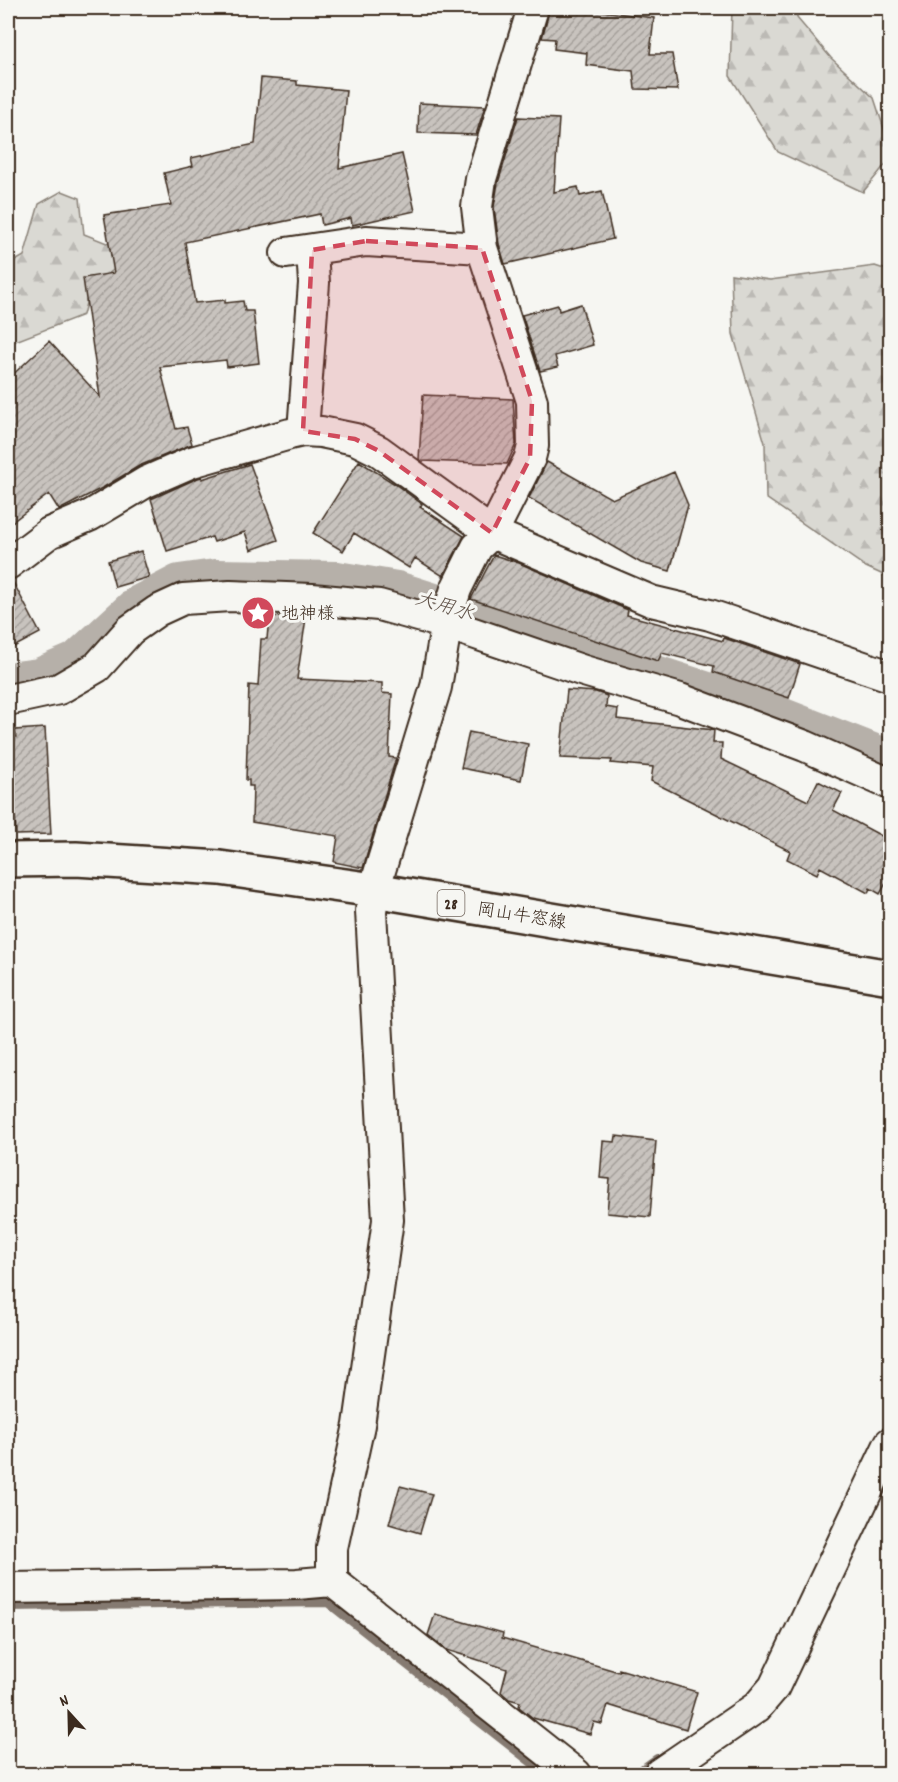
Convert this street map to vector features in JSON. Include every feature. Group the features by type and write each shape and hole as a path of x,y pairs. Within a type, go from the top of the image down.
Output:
{"main road":[{"name":"岡山牛窓線","path":"8,861 76,859 220,868 374,890 891,977"}],"street":[{"path":"332,1581 332,1548 359,1425 388,1221 371,911 374,890 436,687 447,624 456,589 477,547 492,533 530,458 533,446 532,401 482,248 477,207 481,180 533,8"},
{"path":"303,431 314,283 299,251 366,241 482,248"},
{"path":"8,564 49,533 91,515 146,482 192,462 303,431 321,432 356,439 379,451 492,533 651,601 710,615 891,676"},
{"path":"8,700 58,689 97,667 130,630 157,611 183,599 254,597 379,605 447,624 584,670 680,699 805,746 891,784"},
{"path":"659,1774 757,1707 774,1687 891,1443"},
{"path":"8,1588 297,1584 332,1581 576,1774"}],"highlighted area":[{"path":"366,241 482,248 532,401 530,458 492,533 379,451 355,439 303,431 312,250"}],"green space":[{"path":"732,8 797,8 797,18 831,58 874,98 890,147 890,159 863,192 778,152 730,76"},
{"path":"62,191 80,198 84,234 122,249 123,263 90,287 83,315 8,344 8,265 24,256 39,204"},
{"path":"875,266 890,271 890,578 866,567 766,498 765,443 733,334 731,274 770,280"}],"building":[{"path":"550,8 602,8 601,11 654,18 650,54 672,54 678,90 635,89 633,71 586,65 587,53 554,49 555,39 542,38"},
{"path":"261,78 297,81 297,85 346,90 339,168 402,154 415,211 352,225 351,218 322,225 320,214 185,242 195,303 243,301 245,311 253,311 259,363 227,367 226,360 160,367 176,429 187,427 192,444 139,466 59,510 49,494 8,525 8,379 49,341 100,397 83,278 114,273 104,215 171,205 164,173 193,166 191,158 255,144"},
{"path":"419,103 485,106 476,135 418,133"},
{"path":"518,117 559,119 554,192 578,187 580,196 602,191 613,239 505,264 499,244 494,207 498,183"},
{"path":"581,304 593,345 555,356 558,367 540,371 522,315 558,305 559,311"},
{"path":"423,395 513,399 516,444 507,464 422,461 419,459"},
{"path":"359,461 395,484 422,504 420,507 464,536 443,576 415,558 409,568 354,533 343,551 313,533"},
{"path":"547,462 612,499 674,472 688,505 670,571 641,563 529,498"},
{"path":"250,464 278,540 251,550 245,532 214,542 212,537 167,551 151,499 198,478 202,477 202,479"},
{"path":"141,551 149,577 115,587 108,561"},
{"path":"494,555 519,563 628,610 627,615 723,641 724,638 800,664 789,698 713,672 714,666 662,653 658,661 471,599"},
{"path":"12,580 40,633 8,650 8,581"},
{"path":"269,616 306,618 297,679 382,683 382,693 392,694 389,757 396,758 363,868 334,862 338,836 252,822 253,786 249,786 249,780 246,780 249,685 258,686 261,639 267,639"},
{"path":"567,690 596,692 607,696 606,707 618,709 617,719 714,730 713,743 722,743 721,759 808,801 818,781 842,793 833,810 891,841 891,874 880,894 870,888 868,893 820,867 817,874 787,859 790,851 651,781 653,767 611,763 612,760 560,758"},
{"path":"45,728 51,834 16,835 13,788 8,788 8,737 16,737 15,730"},
{"path":"469,732 528,744 521,780 461,768"},
{"path":"616,1136 656,1141 650,1217 607,1213 610,1179 600,1178 603,1141 615,1142"},
{"path":"400,1486 432,1494 420,1533 389,1524"},
{"path":"435,1614 503,1633 502,1638 697,1692 686,1729 608,1705 602,1724 594,1722 590,1734 533,1718 519,1707 520,1702 509,1699 501,1692 507,1669 447,1650 428,1635"}],"waterway":[{"name":"大用水","path":"8,681 39,677 76,661 137,605 179,583 215,578 337,580 397,590 469,613 760,708 890,759"},
{"path":"8,1606 328,1602 547,1774"},
{"path":"636,1774 657,1759"}],"place":[{"name":"地神様","path":"258,613"}]}
